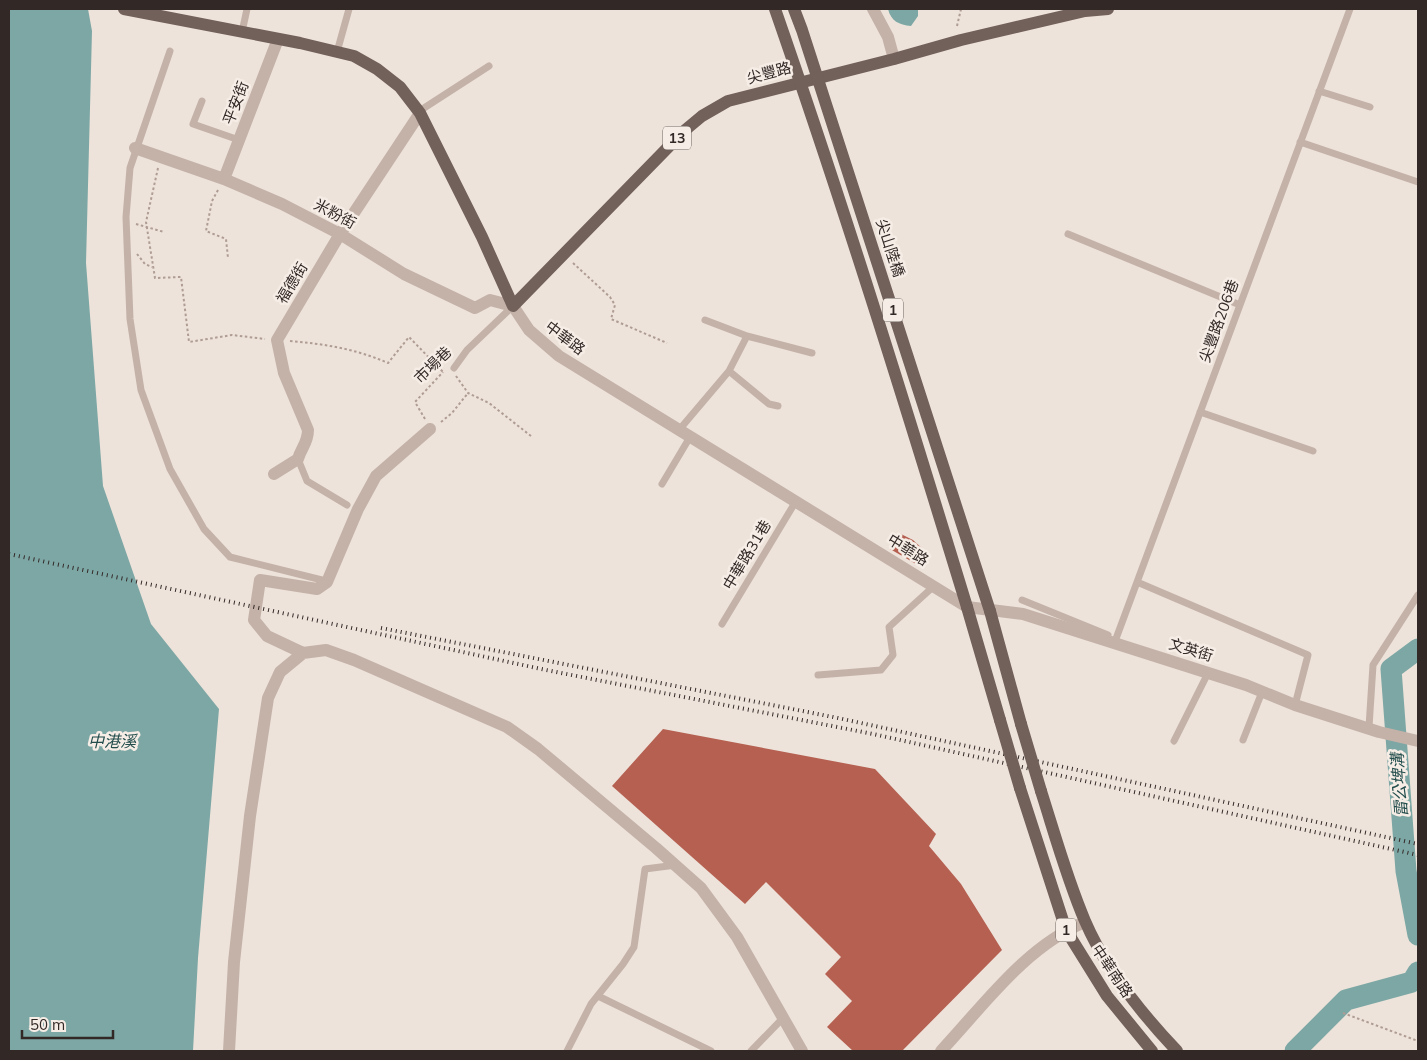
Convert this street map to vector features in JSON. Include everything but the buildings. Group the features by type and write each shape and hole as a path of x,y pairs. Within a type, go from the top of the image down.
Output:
{"main road":[{"name":"中華路","path":"124,9 337,52 354,56 377,68 400,87 420,113 482,237 513,306"},
{"name":"1","path":"775,9 811,111 967,607"},
{"name":"尖山陸橋","path":"794,9 990,611"},
{"name":"尖豐路","path":"513,306 635,180 702,116 728,101 961,40 1085,11 1108,9"},
{"name":"中華南路","path":"967,607 1020,788 1066,930 1107,996 1152,1051"},
{"name":"中華南路","path":"990,611 1041,791 1068,878 1085,922 1105,960 1140,1010 1177,1051"},
{"path":"1128,1021 1140,1010"}],"street":[{"path":"873,9 888,37 894,59"},
{"name":"平安街","path":"224,179 278,39"},
{"name":"福德街","path":"278,340 340,234 420,113"},
{"name":"米粉街","path":"135,148 224,179 340,234 404,274 475,308 490,300 513,306"},
{"name":"中華路","path":"513,306 528,330 559,356 684,434 796,500 967,607 990,611"},
{"path":"274,474 298,460 300,452 308,441 308,430 284,373 278,340"},
{"path":"303,654 267,636 254,620 260,580 317,588 327,582 358,509 376,476 430,429"},
{"name":"文英街","path":"990,611 1023,614 1208,673 1295,705 1414,740"},
{"path":"230,1051 234,962 249,826 268,698 280,672 303,654 326,650 354,660 507,727 538,749 701,888 737,937 802,1051"},
{"path":"941,1051 1033,952 1066,930 1085,922"}],"lane":[{"path":"242,32 247,9"},
{"path":"337,52 349,9"},
{"name":"尖豐路206巷","path":"1114,644 1350,9"},
{"path":"170,51 135,148 130,168 126,217 130,319 141,390 170,469 204,529 230,557 327,582"},
{"path":"420,113 424,108 489,66"},
{"path":"1319,91 1370,107"},
{"path":"202,101 193,124 239,140"},
{"path":"1300,142 1418,182"},
{"path":"1068,234 1240,305"},
{"name":"市場巷","path":"454,368 467,350 513,306"},
{"path":"705,320 748,336 812,353"},
{"path":"662,484 684,434 729,371 748,336"},
{"path":"729,371 770,404 778,406"},
{"path":"1200,412 1313,451"},
{"path":"298,460 307,481 347,505"},
{"name":"中華路31巷","path":"722,624 796,500"},
{"path":"1137,582 1308,655 1295,705"},
{"path":"818,675 881,670 893,655 889,626 934,586"},
{"path":"1374,729 1373,664 1418,595"},
{"path":"1022,600 1108,635 1114,644"},
{"path":"1174,741 1208,673"},
{"path":"1243,740 1262,692"},
{"path":"567,1051 591,1004 634,947 645,869 676,866"},
{"path":"598,996 711,1051"},
{"path":"751,1051 784,1017"},
{"path":"761,1051 763,1039"}],"path":[{"path":"957,26 961,9"},
{"path":"161,157 149,203 147,226 155,278 181,277 189,342 232,335 278,340"},
{"path":"224,179 212,201 206,231 226,238 228,258"},
{"path":"134,233 134,223 164,232"},
{"path":"135,252 146,264 154,268"},
{"path":"564,255 610,297 615,305 611,319 667,343"},
{"name":"市場巷","path":"278,340 324,344 363,352 388,363 409,338 444,372 415,402 430,429"},
{"path":"454,368 456,378 468,393 489,403 531,436"},
{"path":"430,429 452,413 468,393"},
{"path":"1343,1013 1418,1041"}],"water":[{"name":"中港溪","path":"9,9 88,9 92,31 86,263 103,486 151,624 219,709 198,958 193,1051 9,1051"},
{"path":"888,9 918,9 918,16 911,26 903,25 893,19"}],"waterway":[{"name":"雷公埤溝","path":"1418,649 1391,669 1406,871 1418,935"},
{"name":"雷公埤溝","path":"1295,1051 1346,1000 1412,982 1418,972"}],"railway":[{"path":"9,554 546,670 873,734 1418,855"},
{"path":"381,628 838,718 1418,844"}]}
